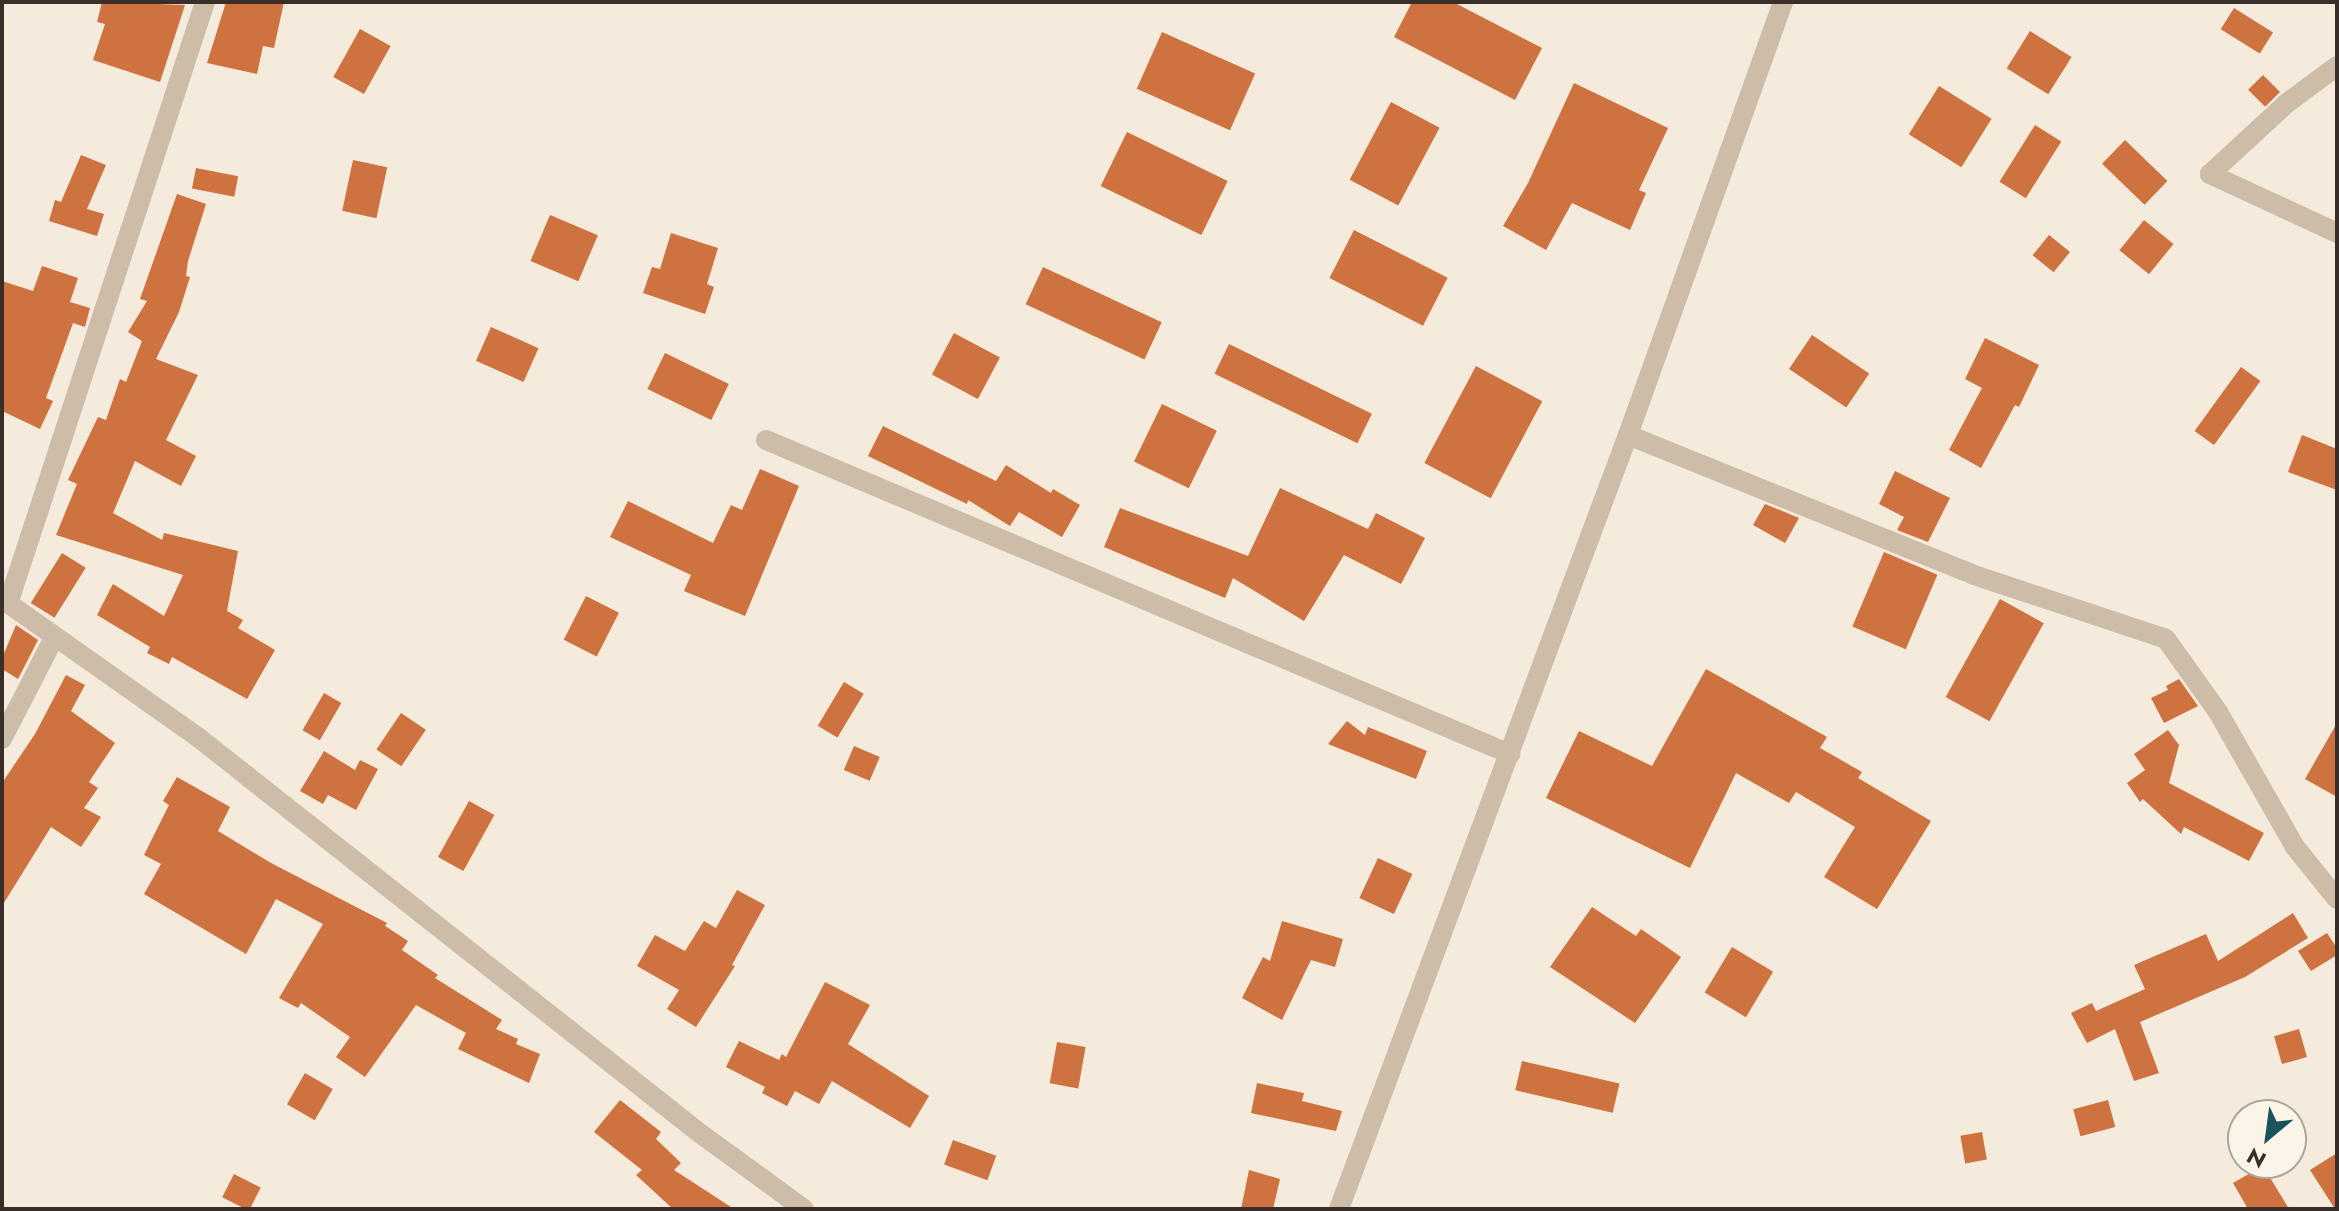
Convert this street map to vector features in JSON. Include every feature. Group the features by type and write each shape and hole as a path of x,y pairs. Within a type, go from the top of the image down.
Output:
{"street":[{"path":"205,2 6,600 54,638 199,738 701,1134 804,1209"},
{"path":"1339,1209 1628,435 1783,2"},
{"path":"2337,66 2287,103 2210,174 2337,233"},
{"path":"1628,435 1974,575 2166,639 2218,712 2295,847 2337,899"},
{"path":"766,440 1510,754"},
{"path":"2,739 54,638"}],"building":[{"path":"102,2 185,5 160,82 93,60 105,24 97,22"},
{"path":"226,2 284,2 274,48 263,46 257,74 207,63"},
{"path":"1412,2 1453,2 1542,48 1515,100 1394,37"},
{"path":"2234,8 2273,32 2260,54 2221,29"},
{"path":"360,29 391,46 364,94 333,77"},
{"path":"2030,31 2072,57 2048,94 2007,68"},
{"path":"1162,32 1255,73 1230,130 1137,89"},
{"path":"2263,75 2280,92 2265,107 2248,90"},
{"path":"1574,83 1668,128 1639,190 1646,193 1630,230 1572,203 1546,250 1503,226 1528,183"},
{"path":"1939,86 1992,119 1961,167 1909,134"},
{"path":"1391,102 1440,128 1398,206 1350,180"},
{"path":"2035,125 2061,141 2026,198 1999,182"},
{"path":"1127,132 1228,181 1201,235 1101,186"},
{"path":"2125,140 2167,181 2145,205 2102,164"},
{"path":"81,155 106,165 87,209 104,214 97,236 49,221 55,200 61,202"},
{"path":"353,160 387,167 376,218 342,211"},
{"path":"196,168 238,176 234,197 192,189"},
{"path":"177,194 206,204 188,261 186,276 190,277 179,312 156,359 198,375 166,440 196,456 181,486 135,461 113,513 162,540 164,533 238,551 227,611 243,620 238,628 275,650 247,699 172,657 169,664 147,653 150,647 97,615 113,584 164,616 183,575 56,535 77,484 68,480 98,417 106,420 120,379 126,382 142,341 128,332 147,301 140,299"},
{"path":"550,215 598,235 578,281 530,261"},
{"path":"2144,220 2174,244 2149,274 2119,250"},
{"path":"1354,230 1448,278 1423,326 1329,278"},
{"path":"671,233 718,248 707,284 714,287 705,314 643,293 652,267 660,269"},
{"path":"2049,235 2070,252 2054,272 2033,255"},
{"path":"42,266 78,278 70,302 90,308 85,327 73,323 46,398 53,401 40,429 2,411 2,281 33,291"},
{"path":"1043,267 1162,322 1144,360 1026,304"},
{"path":"491,327 539,348 523,382 476,361"},
{"path":"954,333 1000,357 978,399 932,374"},
{"path":"1812,335 1869,374 1846,408 1789,369"},
{"path":"1985,338 2039,365 2019,407 2015,405 1981,468 1949,450 1982,388 1965,379"},
{"path":"1229,344 1372,414 1357,443 1215,374"},
{"path":"665,353 729,384 711,420 647,389"},
{"path":"1476,366 1542,401 1491,498 1424,463"},
{"path":"2241,367 2260,381 2214,445 2195,431"},
{"path":"1162,404 1217,431 1189,488 1134,462"},
{"path":"883,426 996,481 1006,465 1051,493 1053,489 1080,505 1062,537 1019,512 1010,526 968,500 967,504 868,456"},
{"path":"2302,435 2337,449 2337,490 2288,472"},
{"path":"760,469 799,486 745,616 684,591 691,575 610,537 628,501 713,543 731,505 742,510"},
{"path":"1895,471 1950,498 1928,542 1897,530 1904,517 1879,504"},
{"path":"1280,488 1368,529 1376,513 1425,538 1401,584 1344,555 1304,621 1233,578 1225,598 1104,547 1120,508 1248,556"},
{"path":"1765,504 1799,518 1785,543 1753,525"},
{"path":"1884,552 1937,575 1906,649 1852,627"},
{"path":"62,553 86,568 54,618 31,603"},
{"path":"586,596 619,613 597,656 564,640"},
{"path":"2000,599 2044,623 1989,721 1946,697"},
{"path":"16,625 38,640 18,679 2,669 2,658"},
{"path":"1706,669 1827,737 1820,748 1862,772 1858,778 1931,821 1877,909 1824,877 1855,827 1796,792 1789,803 1736,773 1690,868 1546,798 1579,731 1652,766"},
{"path":"66,675 85,685 71,711 115,743 89,782 98,788 84,808 101,817 81,847 51,827 2,906 2,783 35,734"},
{"path":"2179,679 2198,706 2164,723 2151,698 2168,690 2166,686"},
{"path":"844,682 864,694 837,738 818,726"},
{"path":"324,693 341,703 320,740 302,730"},
{"path":"401,713 426,730 401,766 376,749"},
{"path":"1347,721 1365,735 1368,727 1427,751 1416,779 1328,744"},
{"path":"2337,723 2337,797 2305,779"},
{"path":"2168,730 2179,745 2169,783 2264,833 2249,861 2184,827 2181,834 2143,799 2140,802 2127,783 2145,770 2134,754"},
{"path":"854,746 880,757 870,781 844,770"},
{"path":"324,751 355,770 360,760 378,769 356,810 328,795 323,804 300,791"},
{"path":"177,777 230,807 218,831 271,863 387,923 385,926 408,941 402,950 438,975 435,978 502,1020 496,1029 518,1039 516,1044 540,1054 529,1083 458,1049 466,1033 416,1005 365,1077 336,1057 350,1037 301,1003 298,1008 279,998 323,924 276,899 246,954 144,894 161,864 144,855 169,805 163,801"},
{"path":"469,801 494,815 463,871 438,857"},
{"path":"1378,858 1412,874 1394,914 1359,898"},
{"path":"737,890 765,905 732,965 735,966 696,1027 667,1009 679,990 637,966 655,935 685,951 704,921 716,928"},
{"path":"1592,907 1636,936 1641,929 1681,957 1635,1023 1550,967"},
{"path":"2293,913 2308,938 2245,977 2140,1022 2159,1073 2134,1081 2115,1029 2087,1043 2071,1013 2092,1003 2096,1011 2145,989 2134,965 2206,934 2218,961"},
{"path":"1282,921 1343,939 1335,967 1311,960 1282,1020 1242,998 1263,957 1270,961"},
{"path":"2327,933 2337,948 2337,955 2311,971 2298,951"},
{"path":"1732,947 1773,972 1746,1017 1705,992"},
{"path":"825,982 870,1005 848,1044 929,1096 910,1128 832,1081 819,1104 795,1091 787,1106 762,1093 765,1087 726,1067 739,1041 779,1060 782,1054 786,1057"},
{"path":"2299,1029 2307,1057 2282,1064 2274,1036"},
{"path":"1057,1042 1086,1047 1078,1088 1050,1083"},
{"path":"1522,1061 1619,1083 1613,1113 1515,1090"},
{"path":"305,1073 333,1089 315,1120 287,1104"},
{"path":"1257,1083 1304,1093 1302,1101 1342,1111 1336,1131 1251,1113"},
{"path":"620,1100 661,1132 656,1139 681,1163 674,1170 734,1209 673,1209 636,1175 642,1170 594,1132"},
{"path":"2108,1100 2115,1127 2080,1136 2073,1109"},
{"path":"1982,1132 1987,1160 1965,1163 1960,1136"},
{"path":"953,1140 996,1156 987,1180 944,1164"},
{"path":"2337,1153 2337,1209 2335,1209 2310,1170"},
{"path":"1249,1170 1280,1179 1273,1209 1241,1209"},
{"path":"234,1174 261,1188 250,1209 222,1197"},
{"path":"2240,1179 2271,1179 2289,1209 2248,1209 2233,1183"}]}
